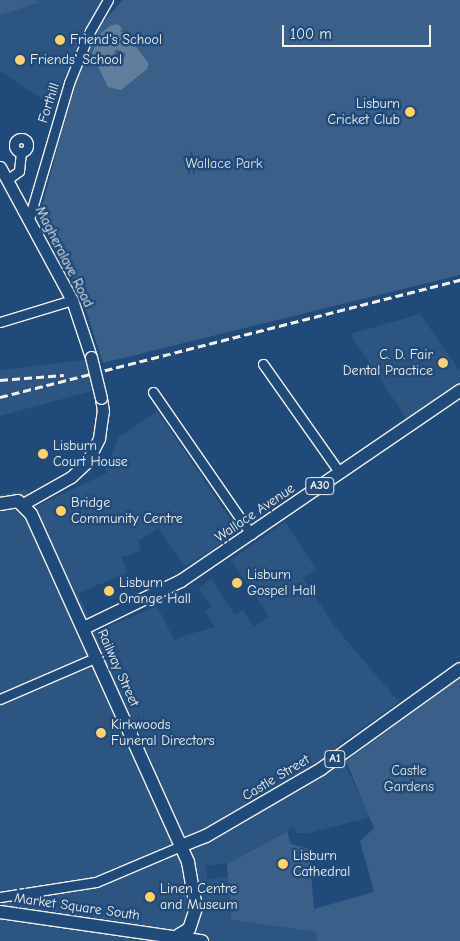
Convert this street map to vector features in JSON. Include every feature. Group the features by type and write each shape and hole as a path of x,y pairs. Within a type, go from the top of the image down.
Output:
{"main road":[{"name":"Wallace Avenue","path":"84,628 181,581 460,391"},
{"path":"0,504 12,501 23,504"},
{"name":"Railway Street","path":"23,504 31,514 84,628 188,862 196,908 189,929 179,935"},
{"name":"Castle Street","path":"182,846 203,838 321,769 460,670"},
{"name":"Castle Street","path":"188,862 203,838"},
{"name":"Market Square South","path":"0,912 179,935 202,941"}],"street":[{"name":"Forthill","path":"29,219 66,92 90,32 108,0"},
{"path":"7,180 19,171 21,152"},
{"name":"Magheralave Road","path":"0,167 72,300 91,357 103,411 99,438 87,462 70,477 23,504"},
{"path":"0,322 72,300"},
{"path":"263,364 340,472"},
{"path":"153,392 251,534"},
{"path":"0,700 97,657"},
{"name":"A1","path":"0,897 96,882 182,846"}],"shaded area":[{"path":"0,0 103,0 62,81 55,108 0,71"},
{"path":"118,24 122,29 120,32 125,32 149,64 147,69 121,90 108,87 92,54 98,36 110,26","holes":["116,49 126,54 121,64 112,60"]},
{"path":"420,314 460,371 460,383 407,419 350,334"},
{"path":"85,360 92,391 0,416 0,370"},
{"path":"157,411 239,532 185,567 158,528 138,541 141,551 122,557 127,571 125,574 78,593 95,632 157,606 175,642 180,637 215,627 205,611 212,607 198,588 211,579 235,615 243,610 254,627 269,616 231,560 285,522 316,569 303,578 335,627 399,702 336,746 370,817 310,833 296,833 293,827 227,864 206,865 207,879 228,877 231,920 316,932 317,941 0,941 0,495 25,489 37,506 107,473 105,468 119,437"}],"green space":[{"path":"0,0 37,0 38,3 0,15"},
{"name":"Wallace Park","path":"123,0 460,0 460,275 103,363 85,307 89,298 82,285 75,283 40,215 72,91 92,34"},
{"name":"Castle Gardens","path":"460,678 460,941 317,941 316,932 231,920 227,864 287,831 291,844 309,849 314,909 374,892 360,841 374,828 346,761"}],"railway":[{"path":"0,397 460,280"},
{"path":"0,380 64,375"}],"place":[{"name":"Friend's School","path":"60,40"},
{"name":"Friends' School","path":"20,60"},
{"name":"Lisburn Cricket Club","path":"410,112"},
{"name":"C. D. Fair Dental Practice","path":"443,363"},
{"name":"Lisburn Court House","path":"43,454"},
{"name":"Bridge Community Centre","path":"61,511"},
{"name":"Lisburn Gospel Hall","path":"237,583"},
{"name":"Lisburn Orange Hall","path":"109,591"},
{"name":"Kirkwoods Funeral Directors","path":"101,733"},
{"name":"Lisburn Cathedral","path":"283,864"},
{"name":"Linen Centre and Museum","path":"150,897"}]}
